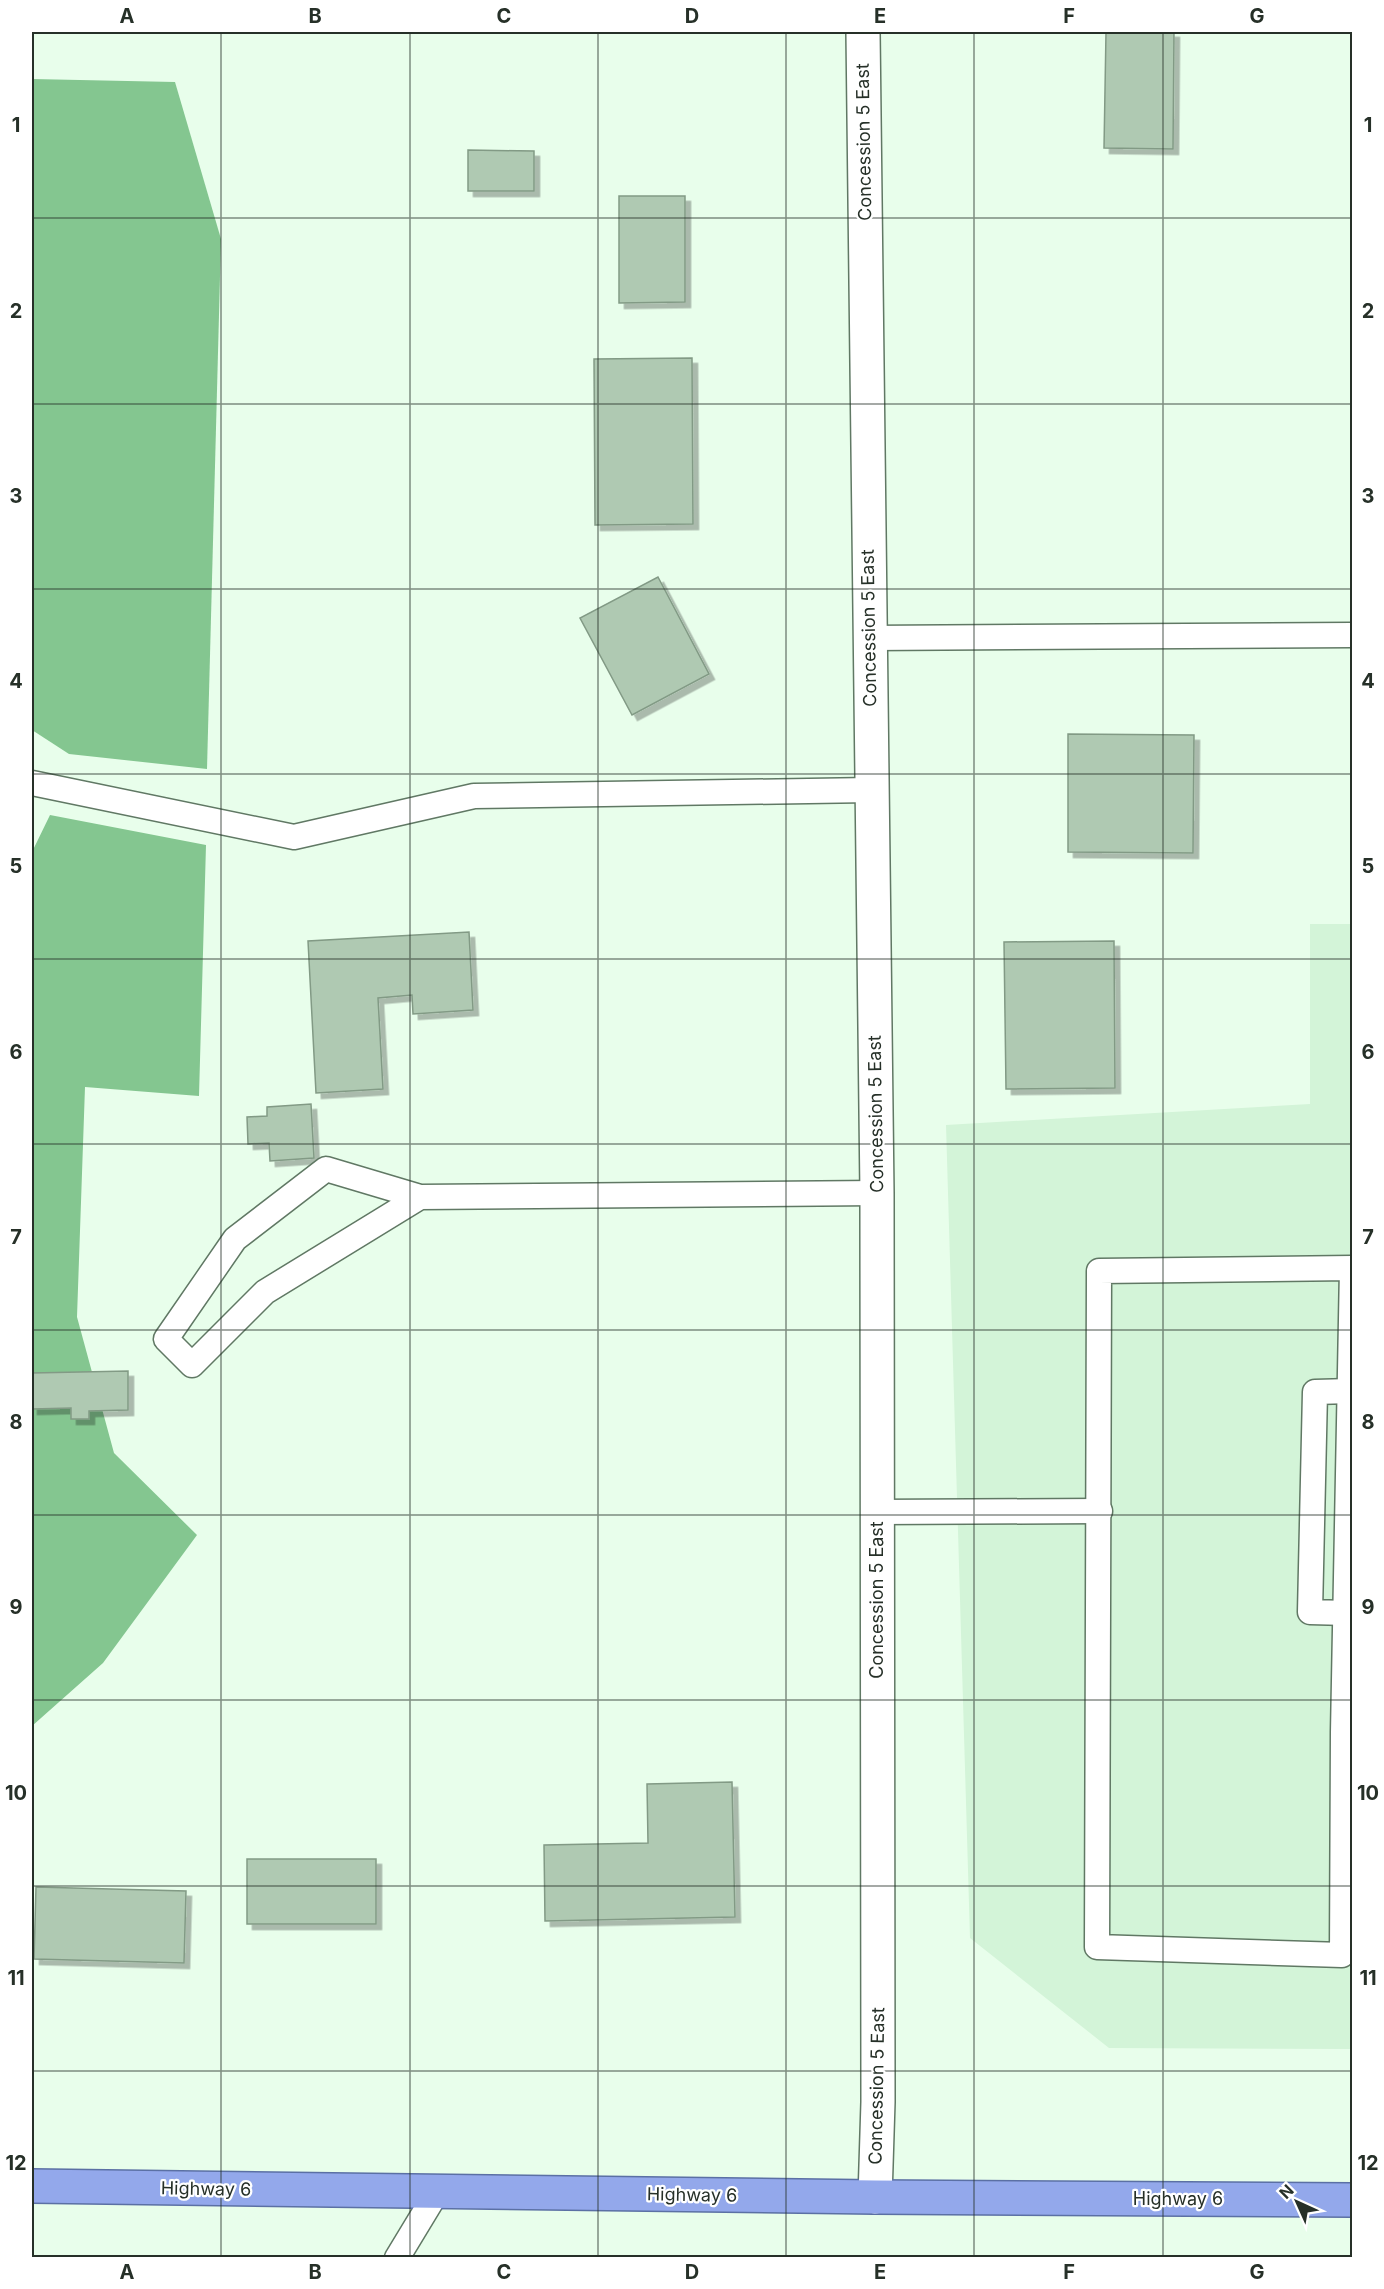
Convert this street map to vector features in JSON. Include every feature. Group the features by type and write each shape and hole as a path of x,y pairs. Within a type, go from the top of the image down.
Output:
{"highway":[{"name":"Highway 6","path":"32,2186 875,2197 1353,2200"}],"street":[{"name":"Concession 5 East","path":"863,32 877,1193 878,2102 875,2197"}],"lane":[{"path":"870,638 1353,635"},
{"path":"32,783 294,837 474,796 871,790"},
{"path":"420,1197 265,1292 192,1365 166,1339 235,1239 326,1169 420,1197 877,1193"},
{"path":"1352,1283 1099,1271 1097,1947 1342,1955 1353,1254"},
{"path":"1347,1613 1310,1612 1315,1392 1351,1391"},
{"path":"877,1512 1100,1511"},
{"path":"397,2258 436,2192"}],"shaded area":[{"path":"1310,924 1352,924 1352,2049 1109,2048 970,1938 946,1125 1310,1104"}],"green space":[{"path":"32,79 175,82 221,239 207,769 69,754 32,730"},
{"path":"50,815 206,845 199,1096 85,1087 77,1317 114,1453 197,1535 103,1663 32,1726 32,852"}],"building":[{"path":"1106,32 1174,32 1173,149 1104,148"},
{"path":"468,150 534,151 534,191 468,191"},
{"path":"619,196 685,196 685,302 619,303"},
{"path":"692,358 693,524 595,525 594,359"},
{"path":"658,577 709,674 632,715 580,618"},
{"path":"1068,734 1194,735 1193,853 1068,852"},
{"path":"469,932 473,1010 413,1014 412,995 378,998 383,1089 316,1093 308,941"},
{"path":"1114,941 1115,1088 1006,1089 1004,942"},
{"path":"311,1104 314,1158 270,1161 269,1143 248,1144 247,1117 267,1116 267,1107"},
{"path":"128,1371 128,1410 89,1411 89,1419 71,1419 71,1408 32,1409 32,1373"},
{"path":"732,1782 735,1917 545,1921 544,1845 648,1843 647,1784"},
{"path":"247,1859 376,1859 376,1924 247,1924"},
{"path":"36,1887 186,1891 184,1963 34,1959"}]}
